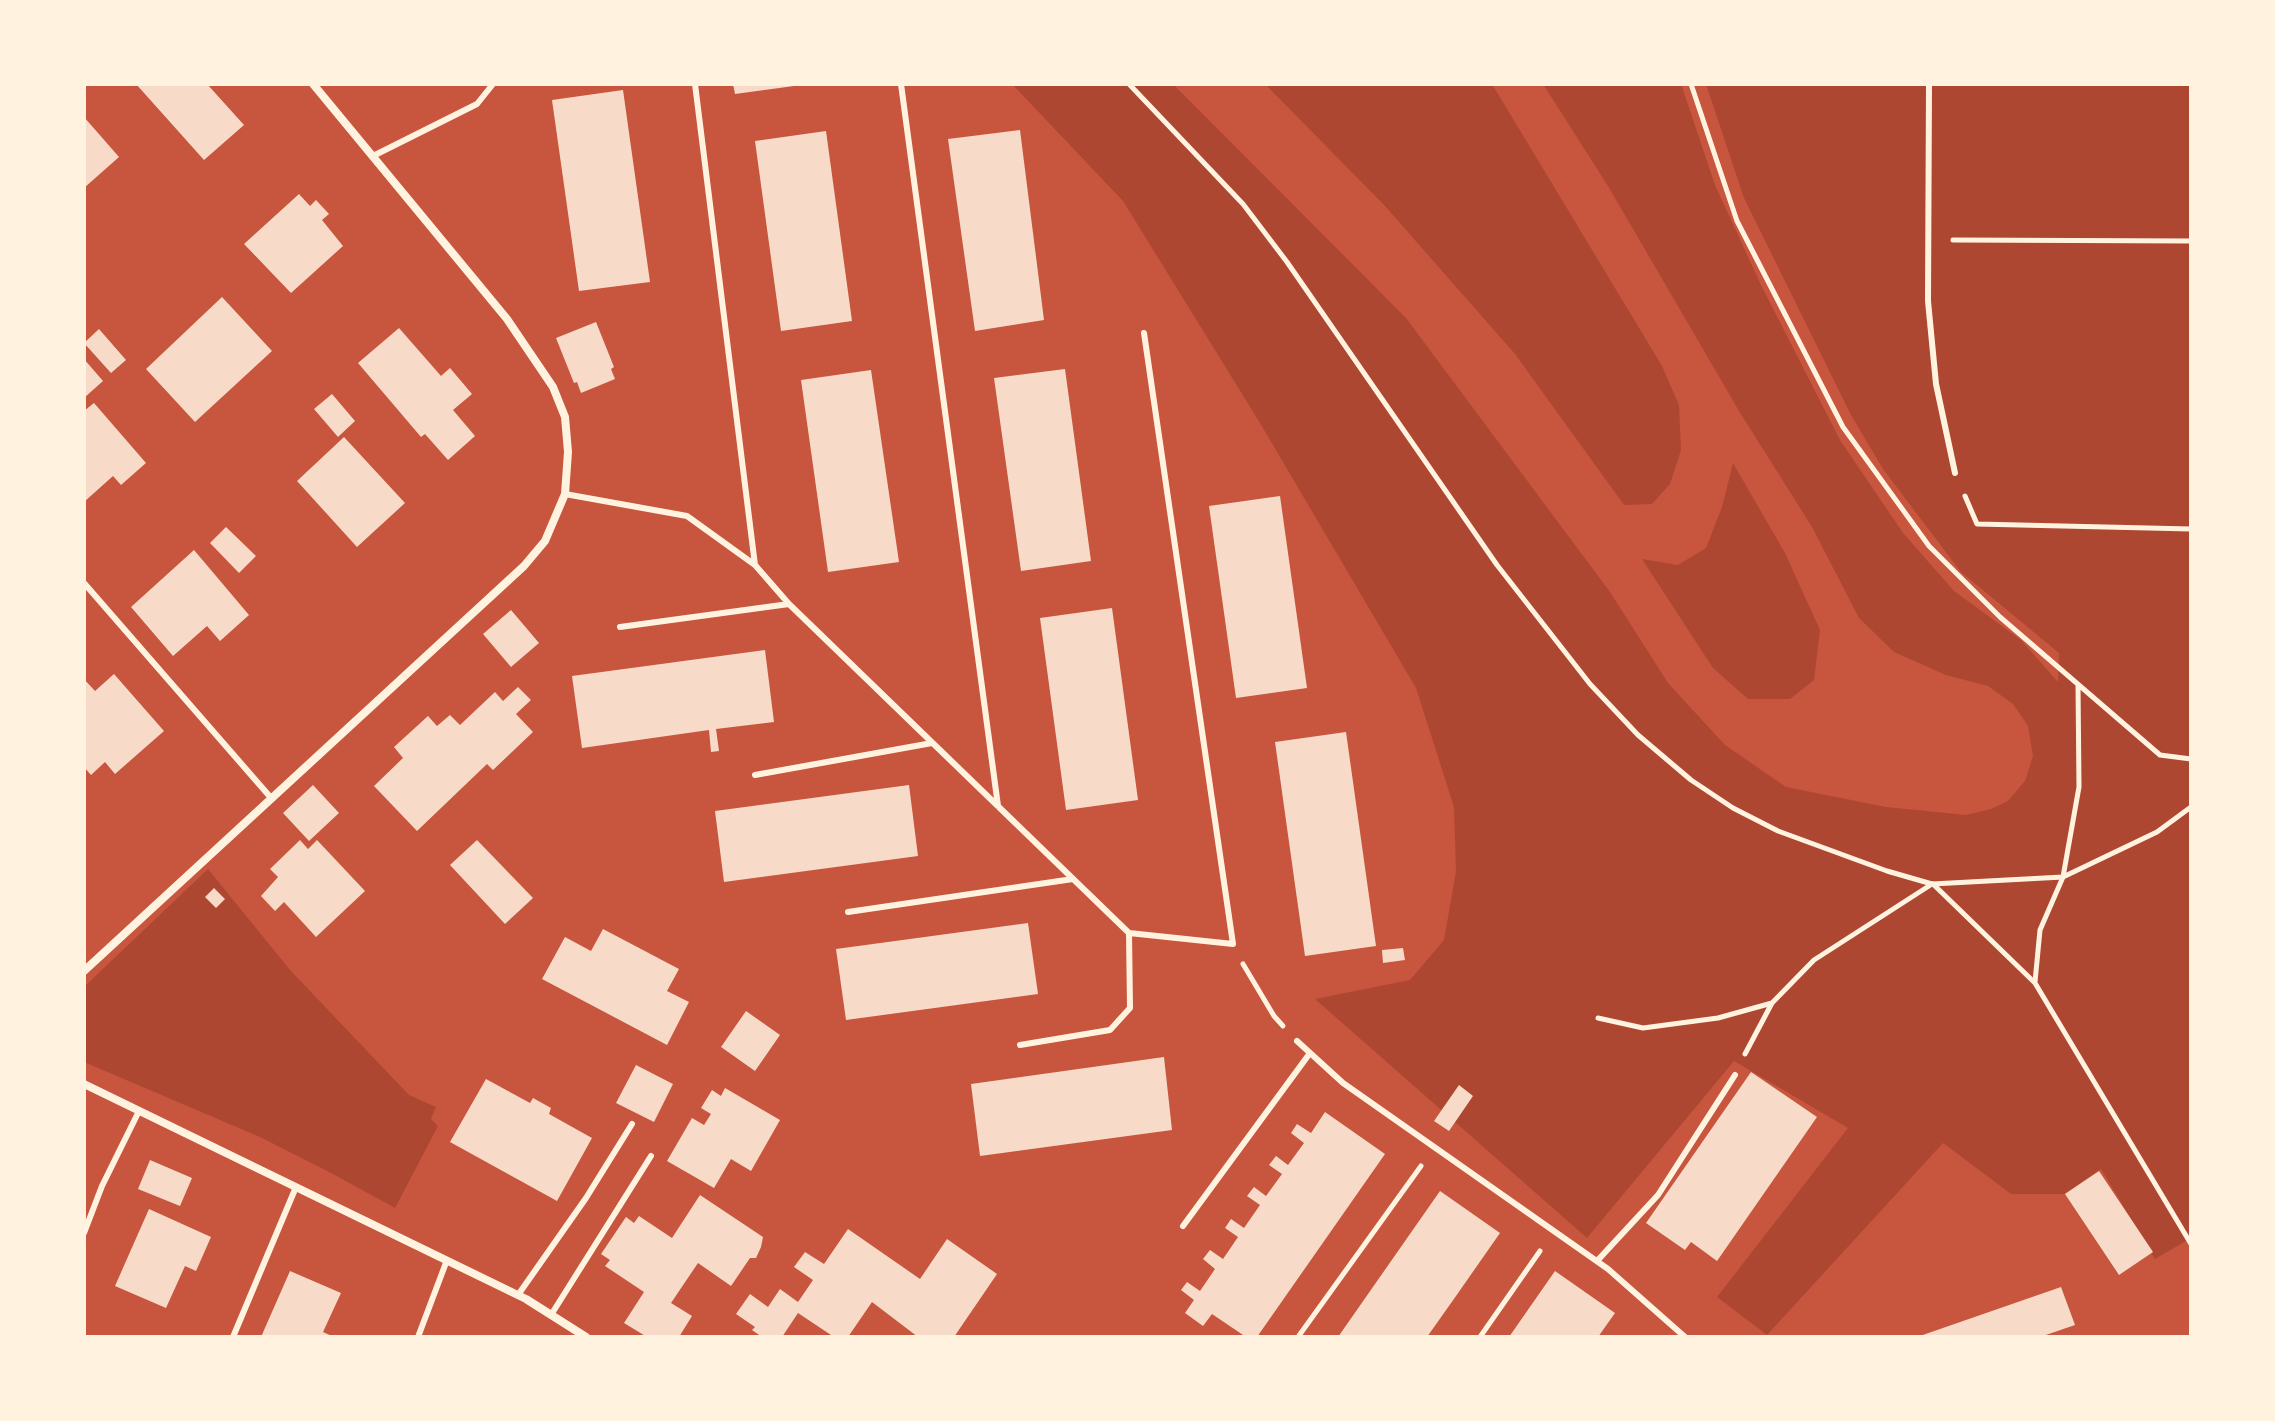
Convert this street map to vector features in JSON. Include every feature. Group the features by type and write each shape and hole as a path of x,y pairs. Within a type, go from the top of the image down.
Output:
{"street":[{"path":"84,971 524,566 545,541 565,494 568,452 565,417 553,387 507,319 313,84"},
{"path":"84,1084 518,1295 586,1337"}],"lane":[{"path":"373,156 477,104 493,84"},
{"path":"695,84 755,565"},
{"path":"901,84 998,806"},
{"path":"1929,84 1928,301 1936,384 1955,473"},
{"path":"565,494 687,516 755,565 789,604 1129,933 1233,944 1144,333"},
{"path":"84,583 272,799"},
{"path":"620,627 789,604"},
{"path":"755,775 933,743"},
{"path":"848,912 1073,879"},
{"path":"1020,1045 1110,1030 1130,1008 1129,933"},
{"path":"1297,1041 1343,1083 1597,1261 1685,1337"},
{"path":"1183,1226 1310,1053"},
{"path":"1597,1261 1658,1195 1735,1075"},
{"path":"84,1233 102,1186 139,1111"},
{"path":"518,1295 586,1198 632,1124"},
{"path":"551,1315 651,1156"},
{"path":"233,1337 296,1187"},
{"path":"418,1337 447,1260"}],"path":[{"path":"1129,84 1243,204 1287,262 1497,565 1590,684 1638,735 1691,780 1733,808 1767,825 1887,871 1932,884 2063,877 2157,832 2191,807"},
{"path":"1691,84 1737,221 1843,427 1929,546 2000,617 2160,755 2191,759"},
{"path":"1928,240 2191,241"},
{"path":"1955,473 1977,524 2191,529"},
{"path":"2035,983 2040,930 2063,877 2079,787 2078,685"},
{"path":"1932,884 2035,983 2191,1244"},
{"path":"1735,1075 1772,1003 1814,960 1932,884"},
{"path":"1233,944 1274,1016 1297,1041"},
{"path":"1598,1018 1643,1028 1718,1018 1772,1003"},
{"path":"1298,1337 1416,1173"},
{"path":"1480,1337 1534,1258"}],"shaded area":[{"path":"1012,84 1173,84 1406,318 1610,592 1668,683 1725,745 1786,787 1886,807 1966,815 2008,801 2025,781 2033,756 2028,726 2013,704 1988,686 1946,675 1894,652 1859,618 1812,527 1739,411 1608,186 1543,84 1681,84 1715,185 1761,285 1840,440 1903,533 1954,591 2021,640 2058,682 2059,653 1961,572 1883,469 1851,415 1744,198 1706,84 2191,84 2191,1238 2155,1259 2101,1169 2064,1194 2011,1194 1943,1143 1767,1335 1717,1297 1848,1128 1734,1061 1587,1238 1315,999 1410,980 1444,940 1456,871 1454,807 1416,688 1260,423 1123,201"},
{"path":"1265,84 1492,84 1662,366 1679,405 1681,450 1670,484 1652,504 1624,505 1515,354 1385,206"},
{"path":"1733,463 1785,553 1820,630 1814,680 1790,699 1748,699 1713,668 1642,559 1678,565 1706,548 1722,507"},
{"path":"208,869 290,970 409,1095 436,1107 431,1119 438,1126 395,1208 260,1137 84,1062 84,987"}],"building":[{"path":"136,84 207,84 244,125 204,160"},
{"path":"733,84 794,84 794,86 735,94"},
{"path":"623,90 650,282 579,291 552,100"},
{"path":"84,117 119,157 84,188"},
{"path":"1020,130 1044,320 975,331 948,139"},
{"path":"826,131 852,321 781,331 755,141"},
{"path":"299,194 310,206 316,200 329,214 322,220 343,246 291,293 244,244"},
{"path":"222,297 272,351 195,422 146,369"},
{"path":"596,322 614,367 611,369 615,379 581,393 556,338"},
{"path":"399,328 441,376 450,368 472,394 453,410 475,436 448,460 425,434 421,437 358,363"},
{"path":"99,329 126,360 111,373 84,343"},
{"path":"84,359 103,381 84,398"},
{"path":"1065,369 1091,561 1021,571 994,378"},
{"path":"871,370 899,562 828,572 801,380"},
{"path":"332,394 355,421 338,437 314,409"},
{"path":"94,403 146,463 121,485 113,476 84,502 84,411"},
{"path":"344,437 405,503 357,547 297,481"},
{"path":"1280,496 1307,688 1236,698 1209,506"},
{"path":"226,527 256,556 239,573 210,543"},
{"path":"194,550 249,615 220,641 207,626 173,656 131,607"},
{"path":"1112,608 1138,800 1066,810 1040,618"},
{"path":"511,610 539,643 511,667 483,634"},
{"path":"765,650 774,722 716,729 719,751 711,752 709,730 582,748 572,676"},
{"path":"114,674 164,731 115,774 105,762 91,775 84,767 84,679 95,691"},
{"path":"518,687 531,700 516,714 533,732 493,770 487,764 417,831 374,786 403,758 394,747 428,716 437,726 450,715 460,725 495,692 503,701"},
{"path":"1346,732 1376,946 1305,956 1275,742"},
{"path":"313,785 339,813 309,841 283,813"},
{"path":"909,785 918,856 724,882 715,811"},
{"path":"300,840 308,849 317,840 365,891 316,937 284,902 275,911 261,896 278,877 270,869"},
{"path":"477,840 533,898 505,924 450,865"},
{"path":"214,888 225,899 216,908 205,897"},
{"path":"1028,923 1038,994 846,1020 836,949"},
{"path":"603,929 679,969 667,991 689,1002 667,1045 542,979 565,937 591,951"},
{"path":"1403,948 1405,960 1383,963 1382,950"},
{"path":"746,1011 780,1035 755,1071 721,1047"},
{"path":"1164,1057 1172,1130 980,1156 971,1084"},
{"path":"636,1065 673,1084 654,1122 616,1103"},
{"path":"1751,1072 1817,1117 1717,1261 1691,1242 1685,1250 1646,1223"},
{"path":"486,1079 530,1103 533,1098 551,1108 549,1114 592,1138 557,1201 450,1142"},
{"path":"1459,1085 1473,1096 1449,1131 1434,1121"},
{"path":"725,1088 780,1120 751,1171 731,1159 714,1188 667,1161 692,1118 704,1125 711,1114 701,1108 712,1090 721,1096"},
{"path":"1325,1112 1385,1154 1257,1337 1246,1337 1212,1314 1203,1326 1185,1313 1194,1300 1181,1290 1187,1282 1200,1291 1215,1269 1203,1259 1210,1250 1223,1259 1238,1237 1225,1228 1231,1219 1244,1228 1260,1205 1247,1196 1254,1187 1266,1196 1282,1174 1269,1165 1276,1156 1288,1165 1304,1143 1291,1133 1297,1124 1311,1133"},
{"path":"150,1160 192,1178 180,1206 138,1189"},
{"path":"2099,1171 2153,1252 2119,1275 2065,1194"},
{"path":"1440,1191 1500,1233 1456,1296 1427,1337 1338,1337"},
{"path":"700,1195 763,1237 761,1247 756,1258 750,1258 731,1286 698,1263 671,1303 692,1316 679,1337 647,1337 624,1323 644,1292 605,1266 610,1260 601,1254 626,1217 634,1223 639,1216 672,1238"},
{"path":"149,1209 211,1237 196,1271 185,1266 166,1308 115,1286"},
{"path":"848,1229 920,1279 947,1239 997,1274 954,1337 918,1337 872,1302 848,1337 834,1337 798,1313 782,1337 762,1337 752,1330 755,1327 736,1314 750,1294 768,1307 780,1289 798,1302 813,1280 794,1267 805,1252 824,1264"},
{"path":"290,1271 341,1293 323,1332 334,1337 261,1337"},
{"path":"1555,1271 1615,1313 1598,1337 1509,1337"},
{"path":"2061,1287 2075,1325 2040,1337 1917,1337"}]}
